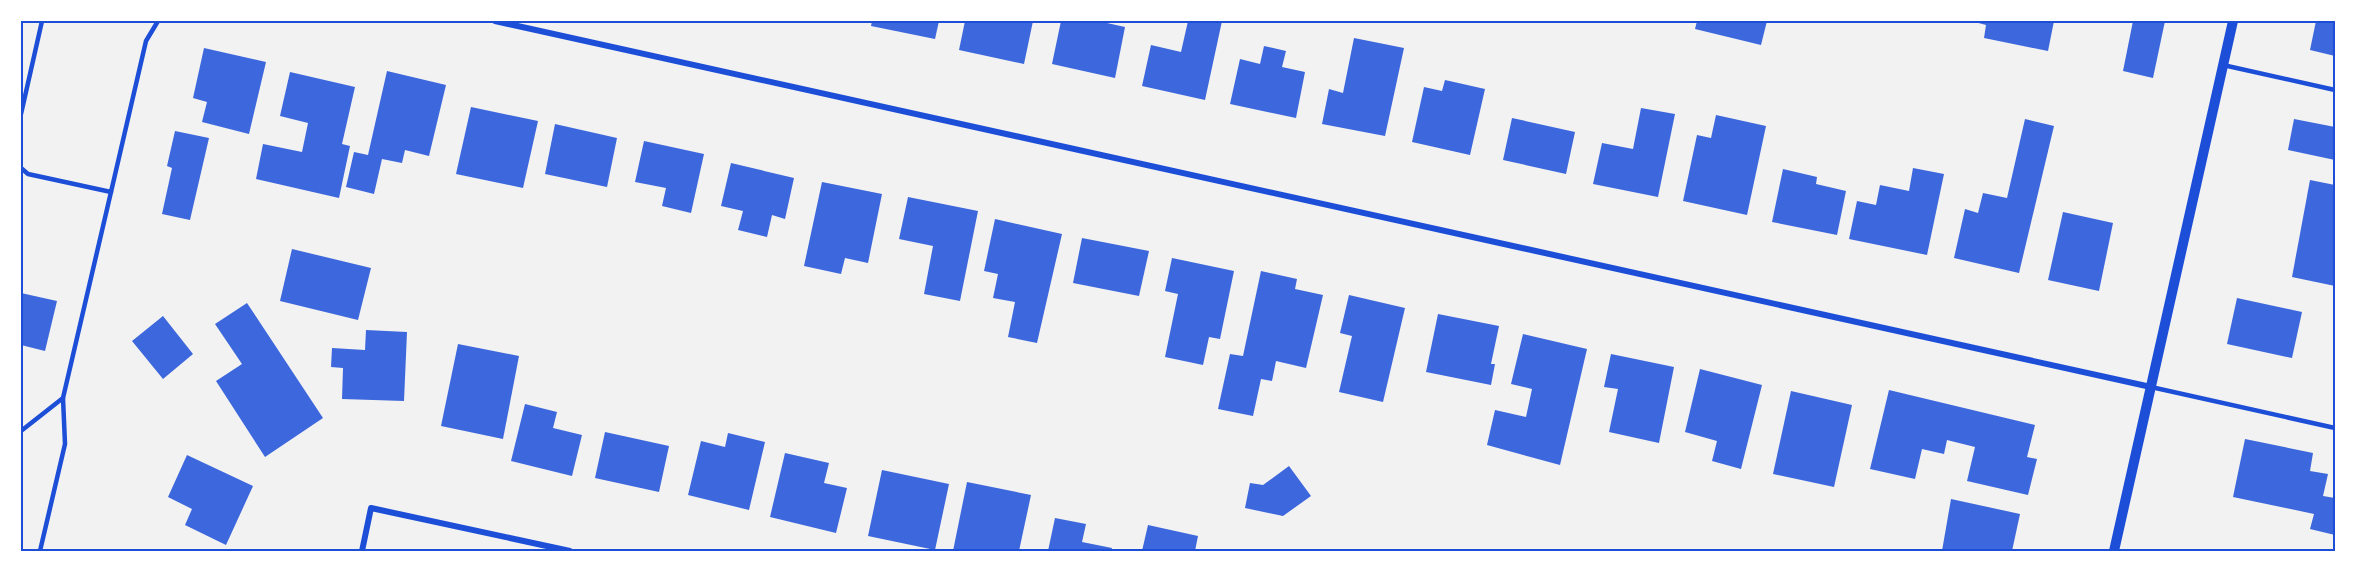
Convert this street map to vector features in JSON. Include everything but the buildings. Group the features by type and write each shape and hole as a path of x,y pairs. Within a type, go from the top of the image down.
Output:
{"street":[{"path":"495,21 2151,387"},
{"path":"2114,551 2233,21"},
{"path":"362,551 371,508 570,551"}],"lane":[{"path":"21,114 42,21"},
{"path":"40,551 65,444 63,398 146,41 158,21"},
{"path":"2223,65 2335,90"},
{"path":"21,168 28,174 111,192"},
{"path":"2151,387 2335,428"},
{"path":"21,431 63,398"}]}
